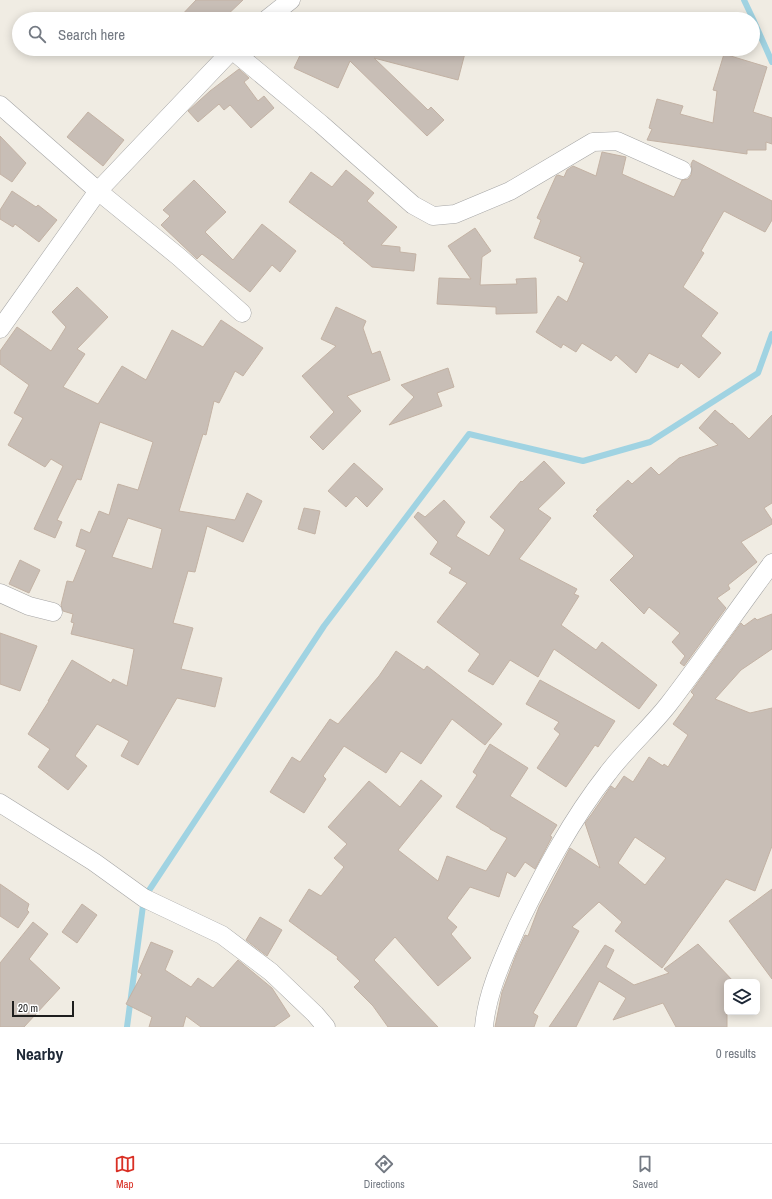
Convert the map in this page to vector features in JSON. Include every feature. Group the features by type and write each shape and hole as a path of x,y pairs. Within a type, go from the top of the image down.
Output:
{"street":[{"path":"276,12 291,0"},
{"path":"0,330 98,191 226,56"},
{"path":"239,56 321,124 413,205 433,216 455,214 510,191 593,142 617,141 682,170"},
{"path":"0,105 98,191 179,257 242,313"},
{"path":"484,1027 485,1012 509,944 560,844 589,798 625,752 666,707 772,563"},
{"path":"0,594 29,606 53,612"},
{"path":"0,803 94,862 144,898 222,935 271,972 315,1014 326,1027"}],"building":[{"path":"196,0 243,0 230,12 185,12"},
{"path":"300,56 464,56 458,80 374,58 428,110 431,107 444,120 427,136 350,61 338,88 294,68"},
{"path":"723,56 731,56 767,67 753,112 772,118 772,144 766,142 766,150 747,150 747,154 647,140 652,129 649,128 657,99 683,106 680,114 713,123 717,91 713,90"},
{"path":"239,69 249,78 244,82 258,101 264,96 274,108 251,128 230,105 224,110 219,104 198,122 188,111 210,91"},
{"path":"88,112 124,140 103,166 67,137"},
{"path":"0,136 26,163 12,182 0,174"},
{"path":"602,152 626,157 622,174 674,197 682,180 688,179 691,175 691,164 693,160 772,201 772,220 765,232 724,211 701,251 704,253 683,287 718,313 701,336 721,353 699,378 681,363 678,368 649,353 636,373 616,355 611,361 582,343 576,352 563,344 561,348 536,332 558,296 567,302 584,263 579,261 581,257 534,238 541,220 537,218 556,176 558,175 564,177 567,170 573,166 596,176"},
{"path":"346,170 374,193 367,201 397,227 381,245 400,247 400,252 416,254 414,271 372,267 343,243 345,243 289,202 311,172 332,187"},
{"path":"194,180 226,212 205,232 233,260 262,224 296,251 280,272 272,265 250,292 202,254 197,259 161,225 170,216 163,210"},
{"path":"12,191 36,207 38,205 57,220 39,242 15,224 13,227 0,219 0,210"},
{"path":"475,228 491,251 482,257 480,285 517,284 516,279 536,278 537,313 496,314 496,307 437,304 439,278 471,279 448,246"},
{"path":"77,287 108,317 77,349 85,354 63,387 98,404 122,366 146,380 172,330 203,347 221,320 263,348 243,376 235,371 219,403 214,401 206,435 203,434 179,511 235,520 247,493 262,501 243,542 207,526 195,572 188,571 173,623 193,628 181,669 222,678 215,707 177,698 138,765 121,756 129,741 97,724 75,756 87,766 68,790 38,767 50,749 28,734 72,660 111,683 113,679 127,686 134,649 71,634 74,623 71,622 73,614 63,611 61,605 67,581 73,582 86,550 76,546 81,529 90,533 99,511 109,515 118,484 138,490 153,442 100,422 81,480 77,479 57,520 62,522 55,538 34,529 63,466 51,459 45,467 8,445 23,418 14,413 29,385 0,364 0,351 17,327 51,351 66,327 52,312","holes":["128,518 162,529 152,569 112,557"]},
{"path":"336,307 366,321 363,328 372,354 380,351 390,380 347,396 361,411 323,450 310,437 334,412 302,376 336,346 321,339"},
{"path":"448,368 454,387 437,393 442,406 389,425 414,397 401,385"},
{"path":"715,410 749,439 772,415 772,503 764,508 772,520 772,524 741,542 757,562 728,585 730,589 717,598 726,608 684,666 680,663 685,656 672,642 680,633 649,607 644,614 610,580 634,556 593,516 598,511 596,510 628,480 632,484 651,467 659,475 679,458 718,445 699,428"},
{"path":"544,461 565,483 538,509 551,518 519,559 577,589 574,594 579,596 561,625 596,650 602,642 657,685 639,709 554,649 538,677 510,660 493,685 468,671 480,654 437,622 467,583 449,573 452,568 430,554 438,542 414,517 418,512 425,517 444,500 465,522 456,536 489,556 505,530 490,517 521,481 522,482"},
{"path":"354,463 383,489 367,507 356,496 346,507 328,491"},
{"path":"304,508 320,511 315,534 298,529"},
{"path":"20,560 40,570 29,593 9,584"},
{"path":"772,614 772,649 741,670 715,699 750,713 772,708 772,846 755,891 726,879 662,968 615,931 622,922 599,902 572,927 579,931 533,1013 538,1016 534,1027 495,1027 502,992 516,955 525,935 528,936 539,907 570,848 600,868 585,823 611,786 615,789 624,776 633,782 649,757 663,766 664,764 668,767 688,735 673,724 694,695 691,692 741,623 744,626 755,618 757,620","holes":["635,837 666,858 645,885 618,863"]},
{"path":"0,633 37,646 20,691 0,684"},
{"path":"396,651 424,670 427,666 502,724 485,745 452,719 421,764 401,751 386,773 344,746 323,776 326,779 304,813 270,792 292,757 300,762 330,719 338,724 379,676"},
{"path":"540,680 615,721 598,747 595,745 566,787 537,768 560,734 554,729 559,722 526,704"},
{"path":"490,744 528,768 510,796 557,825 550,836 552,837 535,869 525,862 515,877 507,872 499,897 470,887 447,918 457,927 451,934 471,958 438,986 395,937 374,960 438,1027 388,1027 373,1006 354,987 360,981 337,959 338,957 289,921 309,889 321,896 344,867 334,858 347,844 328,827 369,781 400,807 421,780 442,796 398,850 438,881 447,856 486,871 507,838 456,807 477,775 473,772"},
{"path":"0,884 29,904 27,910 29,912 18,928 0,916"},
{"path":"772,889 772,979 729,921"},
{"path":"82,904 97,915 77,943 62,932"},
{"path":"260,917 282,930 267,956 246,940"},
{"path":"33,922 48,934 29,959 60,988 24,1027 0,1027 0,963"},
{"path":"151,942 173,951 165,970 191,987 198,978 213,988 238,960 272,988 290,1016 274,1027 201,1027 186,1016 183,1027 149,1027 152,1017 126,1004 142,974 138,972"},
{"path":"698,944 731,979 724,979 724,1015 727,1015 727,1027 676,1027 663,1003 613,1020 626,998 599,981 576,1027 549,1027 605,945 614,950 606,967 634,985 669,973 664,969"}],"waterway":[{"path":"744,0 750,12"},
{"path":"760,35 772,62"},
{"path":"127,1027 144,898 324,626 469,434 583,461 650,442 758,373 772,334"}]}
